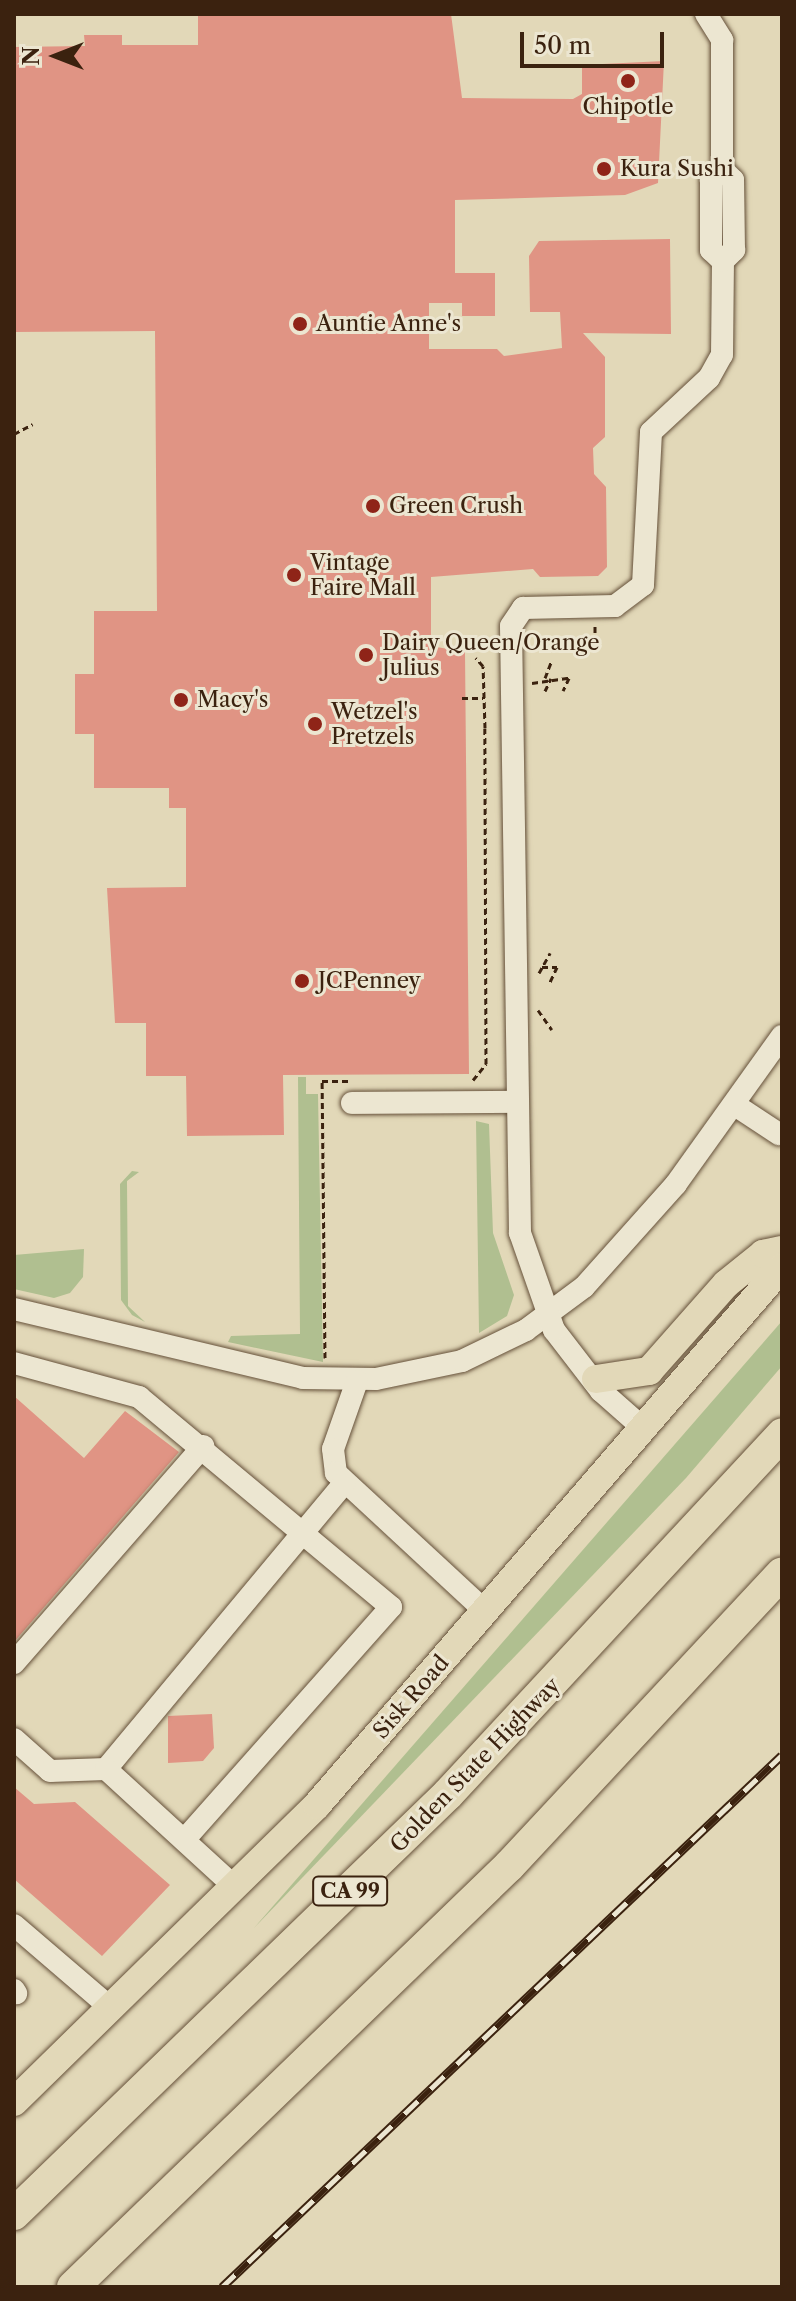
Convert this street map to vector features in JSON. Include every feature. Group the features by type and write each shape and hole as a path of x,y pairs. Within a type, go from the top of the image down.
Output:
{"highway":[{"path":"675,1556 782,1406"},
{"name":"Golden State Highway","path":"14,2214 448,1794 675,1556 782,1434"},
{"path":"73,2287 509,1866 782,1573"},
{"path":"677,1689 782,1595"}],"main road":[{"path":"596,1379 649,1371 726,1284 756,1258 782,1250"},
{"name":"Sisk Road","path":"14,2102 235,1887 485,1611 782,1267"}],"street":[{"path":"643,1428 596,1379 546,1316 520,1233 515,1102 512,619 529,607 615,606 643,585 647,441 663,414 720,362 723,261 734,250 733,180 722,169 722,40 706,14"},
{"path":"14,1309 270,1373 357,1381 457,1362 546,1316 611,1259 735,1105 782,1036"},
{"path":"352,1103 515,1102"},
{"path":"735,1105 779,1134"},
{"path":"14,1363 132,1393 203,1446 391,1607 186,1838"},
{"path":"357,1381 333,1449 336,1473 485,1611"},
{"path":"14,1663 203,1446"},
{"path":"106,1769 345,1482"},
{"path":"14,1739 50,1771 106,1769 186,1838 235,1887"},
{"path":"16,1931 111,2008"}],"path":[{"path":"14,434 33,424"},
{"path":"595,622 595,643"},
{"path":"457,1080 486,1070 483,687 476,658"},
{"path":"545,678 551,662"},
{"path":"528,685 545,678 569,678 563,691"},
{"path":"545,691 551,678"},
{"path":"483,687 490,687"},
{"path":"462,698 483,698"},
{"path":"532,985 550,953"},
{"path":"542,967 557,967 550,982"},
{"path":"486,997 493,997"},
{"path":"533,1002 552,1030"},
{"path":"325,1362 322,1081 367,1081"}],"green space":[{"path":"298,1077 306,1077 306,1094 318,1094 323,1362 228,1342 231,1336 300,1334"},
{"path":"476,1121 489,1124 493,1233 514,1295 507,1316 479,1333"},
{"path":"132,1171 139,1172 127,1181 128,1306 145,1322 132,1315 121,1300 120,1184"},
{"path":"84,1249 83,1277 70,1293 54,1298 14,1289 14,1255"},
{"path":"782,1321 782,1366 686,1478 254,1928"}],"building":[{"name":"Vintage Faire Mall","path":"198,14 451,14 462,98 573,99 582,94 582,65 664,61 658,183 625,195 455,200 455,273 495,273 495,316 462,316 462,303 429,303 429,349 497,349 504,356 562,348 560,312 530,312 529,256 539,241 670,239 671,334 583,333 605,357 605,437 593,448 594,474 606,487 607,567 598,576 540,577 533,569 431,577 431,646 465,652 469,1074 283,1075 284,1135 187,1136 186,1076 146,1076 146,1023 115,1023 107,888 186,887 186,808 169,808 169,788 94,788 94,734 75,734 75,674 94,674 94,611 157,611 155,331 14,332 14,47 85,46 84,35 122,35 122,45 198,45"},
{"path":"14,1396 84,1458 125,1411 179,1452 14,1642"},
{"path":"212,1714 214,1748 203,1761 168,1763 168,1716"},
{"path":"14,1787 34,1804 75,1802 170,1885 102,1956 14,1879"}],"railway":[{"path":"222,2287 782,1755"}],"place":[{"name":"Chipotle","path":"628,81"},
{"name":"Kura Sushi","path":"604,169"},
{"name":"Auntie Anne's","path":"300,324"},
{"name":"Green Crush","path":"373,506"},
{"name":"Vintage Faire Mall","path":"294,575"},
{"name":"Dairy Queen/Orange Julius","path":"366,655"},
{"name":"Macy's","path":"181,700"},
{"name":"Wetzel's Pretzels","path":"315,724"},
{"name":"JCPenney","path":"302,981"}]}
